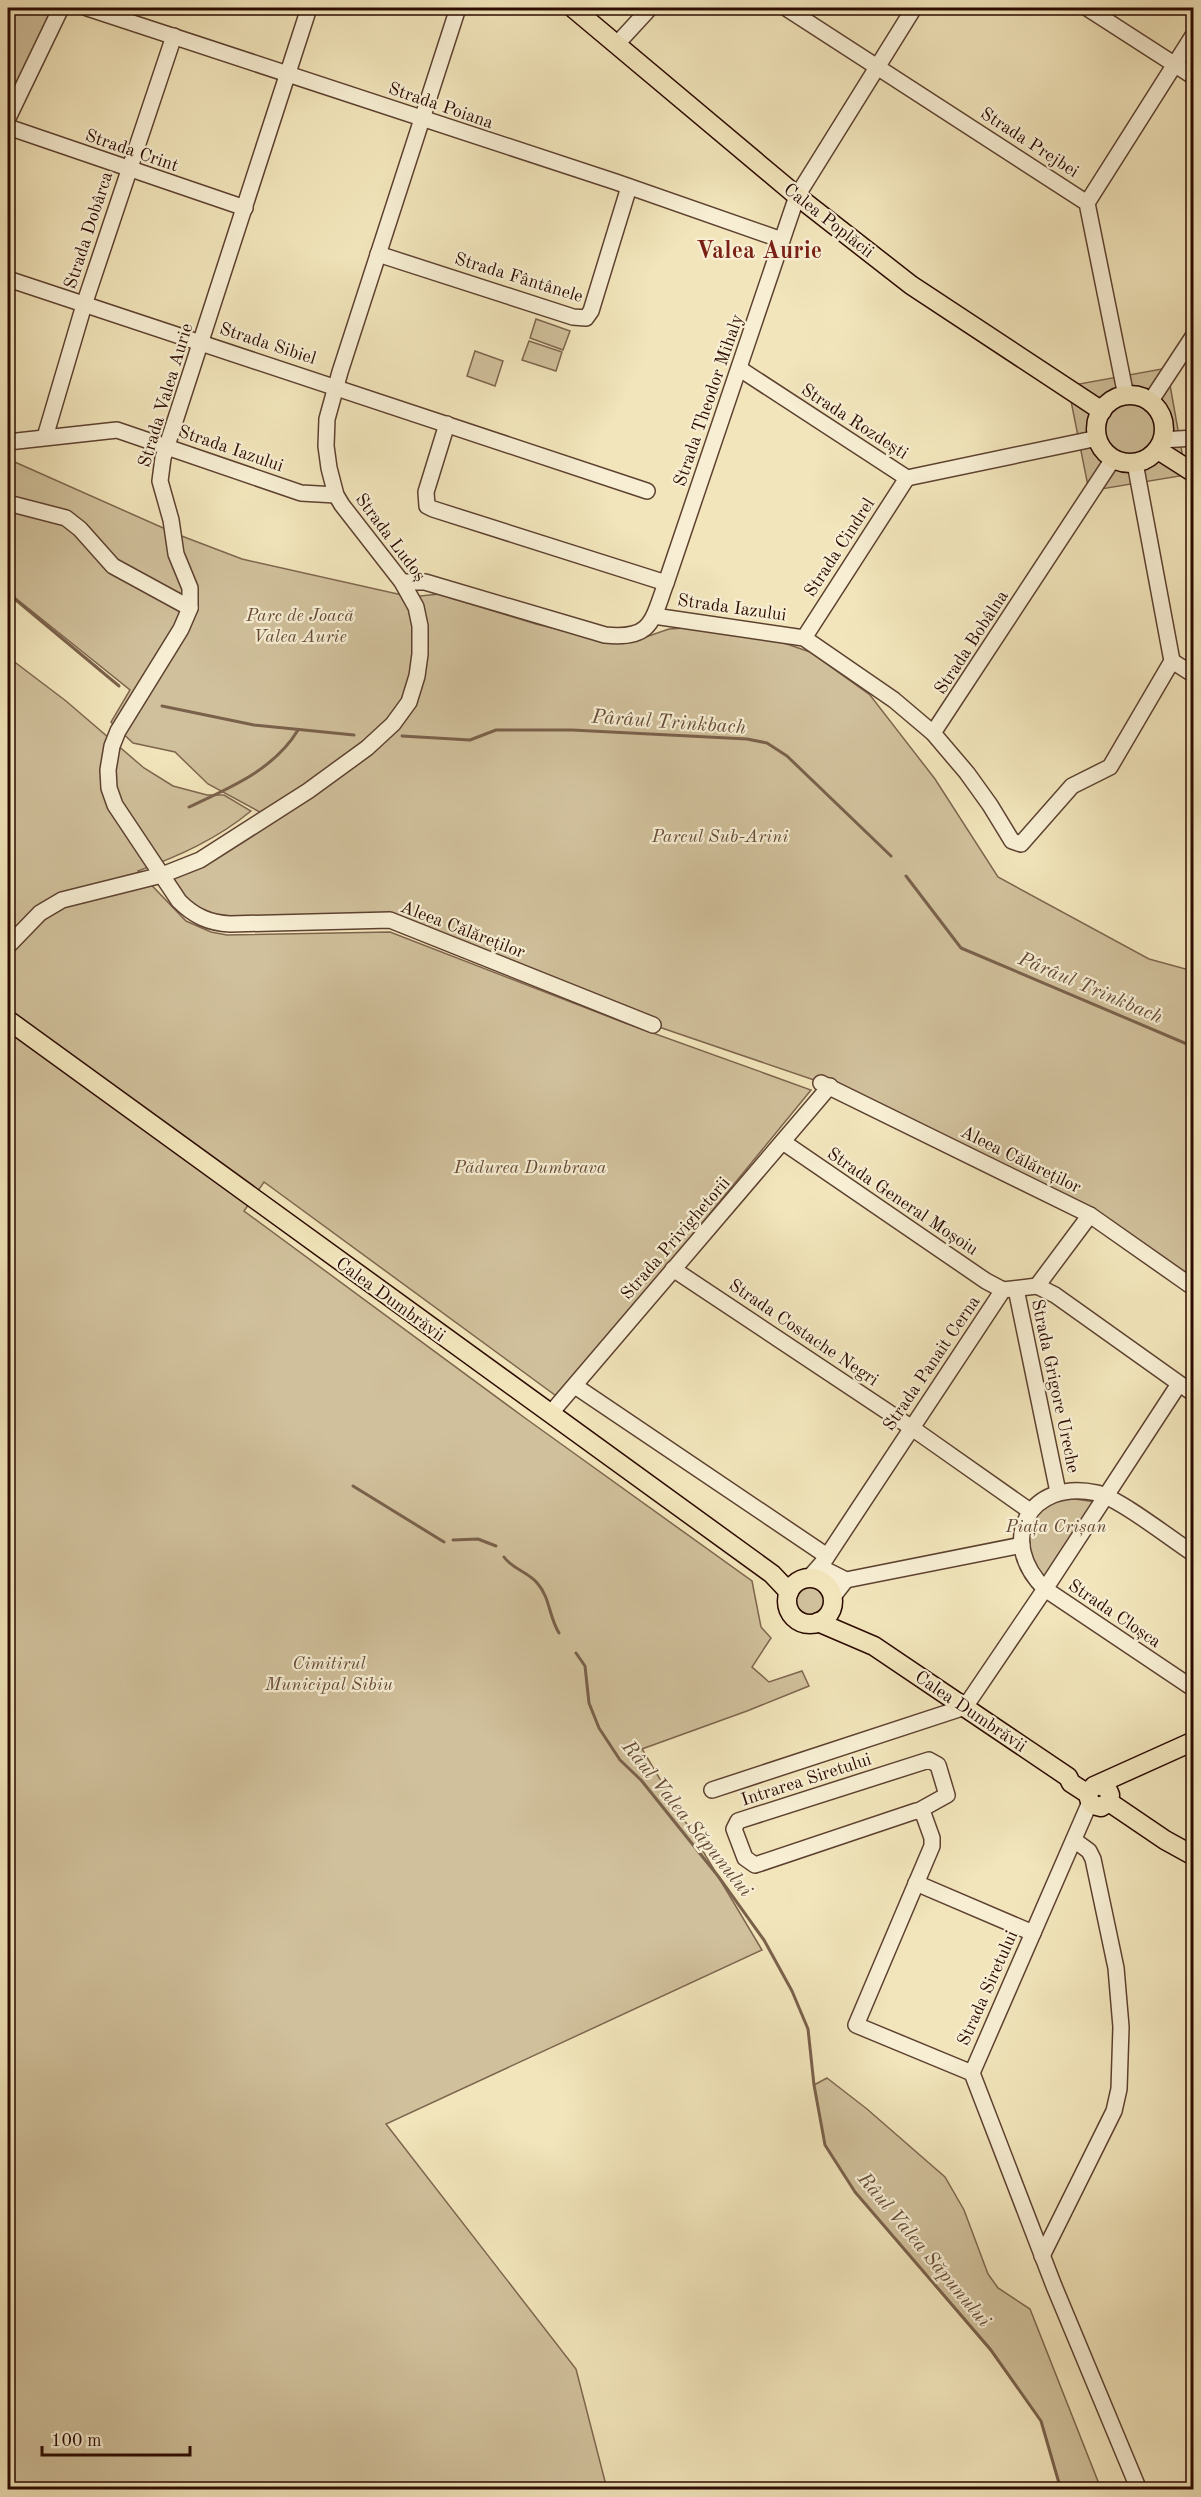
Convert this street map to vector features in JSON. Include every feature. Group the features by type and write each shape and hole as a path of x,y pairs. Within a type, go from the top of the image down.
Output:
{"main road":[{"name":"Calea Poplăcii","path":"573,8 797,196 930,299 1102,411"},
{"path":"1126,396 1139,396 1150,402 1159,411 1163,422 1160,445 1147,459 1134,463 1113,459 1103,450 1096,427 1102,411 1110,402 1126,396"},
{"path":"1160,445 1194,473"},
{"name":"Calea Dumbrăvii","path":"8,1020 772,1574 817,1581 874,1646"},
{"path":"817,1581 829,1613 818,1622"},
{"name":"Calea Dumbrăvii","path":"817,1581 787,1604 794,1617 808,1623 818,1622 874,1646 1068,1777 1071,1782 1098,1796 1165,1840 1194,1856"},
{"path":"1098,1796 1133,1770 1194,1741"}],"street":[{"path":"8,118 61,8"},
{"name":"Strada Poiana","path":"87,8 629,187 782,240"},
{"name":"Strada Valea Aurie","path":"190,608 190,588 176,554 171,520 160,480 160,468 309,8"},
{"name":"Strada Ludoș","path":"8,946 40,913 56,903 71,897 162,875 200,860 269,817 367,748 393,724 413,692 420,654 418,616 402,582 336,495 329,468 327,419 335,386 458,8"},
{"path":"616,45 650,8"},
{"name":"Strada Prejbei","path":"786,8 1087,203 1126,396"},
{"name":"Strada Theodor Mihaly","path":"654,616 740,369 797,196 914,8"},
{"path":"1087,8 1194,78"},
{"path":"1087,203 1194,34"},
{"name":"Strada Dobârca","path":"45,437 84,305 174,36"},
{"name":"Strada Crint","path":"8,127 245,208"},
{"name":"Strada Fântânele","path":"378,254 573,317 586,318 591,311 629,187"},
{"name":"Strada Sibiel","path":"8,282 201,342 647,491"},
{"path":"1150,402 1194,335"},
{"name":"Strada Rozdești","path":"740,369 907,478 1098,438"},
{"path":"447,424 426,492 427,506 666,583"},
{"name":"Strada Iazului","path":"8,442 117,430 301,493 336,495"},
{"path":"1160,445 1194,438"},
{"name":"Strada Bobâlna","path":"933,733 1113,459"},
{"path":"933,733 967,773 1012,841 1021,844 1072,786 1110,767 1172,661 1134,463"},
{"name":"Strada Cindrel","path":"804,638 907,478"},
{"path":"8,503 66,518 80,529 113,566 190,608 182,629 118,730 112,746 108,770 111,796 115,805 162,875"},
{"name":"Strada Iazului","path":"402,582 425,582 605,635 624,637 636,635 646,628 654,616 804,638 894,700 933,733"},
{"path":"1172,661 1194,675"},
{"name":"Aleea Călăreților","path":"162,875 179,901 189,911 206,920 230,924 390,920 653,1025"},
{"name":"Aleea Călăreților","path":"825,1084 1090,1215 1194,1288"},
{"name":"Strada Privighetorii","path":"550,1414 783,1142 825,1084"},
{"name":"Strada General Moșoiu","path":"783,1142 977,1276 1009,1289"},
{"path":"1036,1286 1090,1215"},
{"name":"Strada Costache Negri","path":"673,1269 912,1428 1030,1511"},
{"path":"1009,1289 1036,1286 1055,1295 1194,1394"},
{"name":"Strada Panait Cerna","path":"817,1581 912,1428 1009,1289"},
{"name":"Strada Grigore Ureche","path":"1009,1289 1058,1492"},
{"path":"712,1790 965,1707 1179,1384"},
{"name":"Calea Dumbrăvii","path":"575,1386 817,1581"},
{"path":"1045,1589 1028,1568 1021,1532 1030,1511 1038,1503 1058,1492 1085,1491 1106,1496 1194,1554"},
{"path":"817,1581 846,1580 1022,1545"},
{"path":"817,1581 846,1580"},
{"name":"Strada Cloșca","path":"1045,1589 1194,1689"},
{"name":"Intrarea Siretului","path":"929,1760 938,1765 947,1795 920,1810 755,1865 746,1858 734,1829 738,1821 929,1760"},
{"name":"Strada Siretului","path":"1098,1796 1082,1816 1081,1825 972,2073 1042,2256 1139,2490"},
{"path":"920,1810 925,1815 932,1842 856,2025 972,2073"},
{"path":"1042,2256 1114,2111 1120,2079 1121,2027 1113,1946 1092,1856 1085,1846 1074,1840"},
{"path":"916,1884 1033,1933"}],"green space":[{"path":"8,8 55,8 8,105"},
{"path":"536,319 570,331 563,350 530,338"},
{"path":"529,341 562,352 556,371 522,360"},
{"path":"475,351 503,361 495,386 467,376"},
{"path":"1167,368 1186,475 1089,491 1068,386"},
{"name":"Parcul Sub-Arini","path":"8,459 179,535 242,559 411,597 439,594 536,624 605,641 634,641 669,629 685,628 781,642 810,652 870,695 935,779 998,877 1149,959 1193,971 1193,1288 1090,1215 820,1082 653,1025 399,923 206,920 169,882 269,817 208,784 175,752 133,743 111,722 130,690 8,592"},
{"name":"Cimitirul Municipal Sibiu","path":"8,657 66,701 144,768 173,786 207,795 224,795 251,811 225,830 197,846 138,871 186,921 211,932 227,935 390,932 625,1023 811,1090 559,1398 264,1182 244,1211 525,1418 752,1581 761,1627 771,1638 752,1667 769,1682 802,1671 809,1686 642,1749 762,1950 386,2124 576,2369 607,2489 8,2489"},
{"name":"Piața Crișan","path":"1068,1498 1096,1502 1045,1583 1031,1559 1030,1532 1037,1515 1043,1508 1052,1502"},
{"path":"810,1587 820,1591 824,1601 820,1611 810,1615 800,1611 796,1601 800,1591"},
{"path":"827,2078 867,2109 945,2177 964,2210 988,2274 998,2288 1030,2309 1101,2489 1061,2489 1041,2421 990,2350 855,2192 825,2145 814,2085"}],"waterway":[{"name":"Pârâul Trinkbach","path":"10,595 119,686"},
{"name":"Pârâul Trinkbach","path":"162,706 254,725 354,735"},
{"path":"189,807 235,785 264,767 288,744 298,730"},
{"name":"Pârâul Trinkbach","path":"402,736 470,740 496,730 572,730 747,739 767,743 787,756 891,856"},
{"name":"Pârâul Trinkbach","path":"906,876 961,948 1194,1047"},
{"name":"Râul Valea Săpunului","path":"353,1486 444,1542"},
{"name":"Râul Valea Săpunului","path":"453,1540 478,1539 496,1546"},
{"name":"Râul Valea Săpunului","path":"504,1557 511,1565 530,1576 542,1589 559,1633"},
{"name":"Râul Valea Săpunului","path":"576,1653 585,1666 589,1703 599,1728 620,1760 641,1780 718,1876 764,1940 792,1991 808,2029 814,2085 825,2145 855,2192 991,2350 1041,2421 1061,2490"}],"district":[{"name":"Valea Aurie","path":"759,250"}],"park label":[{"name":"Parc de Joacă Valea Aurie","path":"300,625"},
{"name":"Pădurea Dumbrava","path":"530,1167"}]}
